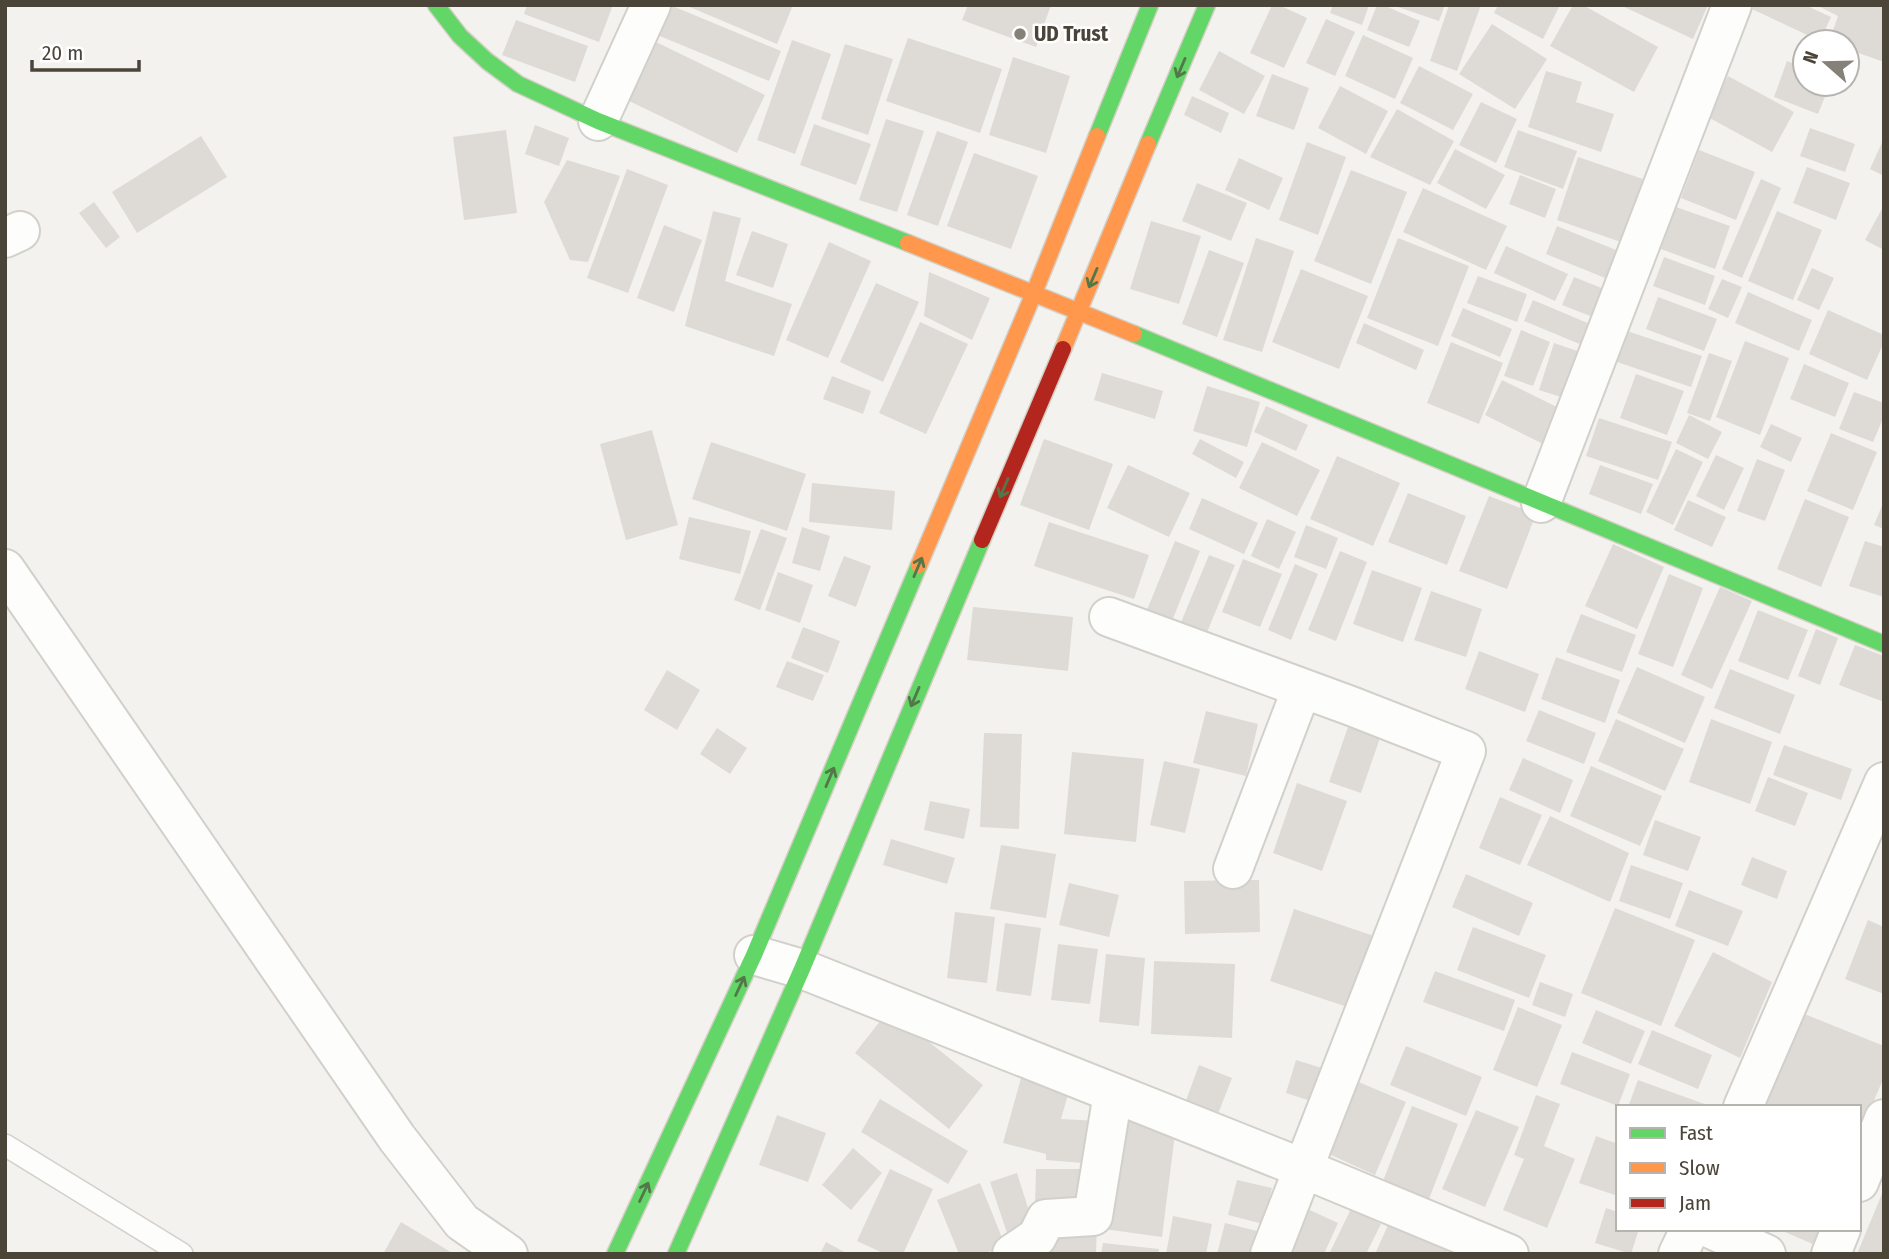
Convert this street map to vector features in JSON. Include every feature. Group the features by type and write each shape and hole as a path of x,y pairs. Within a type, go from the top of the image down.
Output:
{"street":[{"path":"436,5 460,36 518,84 598,121 1034,293 1884,643"},
{"path":"598,121 651,5"},
{"path":"615,1254 754,954 1034,293 1150,5"},
{"path":"677,1254 802,969 1207,5"},
{"path":"1541,503 1732,5"},
{"path":"5,569 397,1138 462,1222 508,1254"},
{"path":"1109,617 1466,751 1270,1254"},
{"path":"1233,869 1302,688"},
{"path":"1744,1105 1884,782"},
{"path":"754,954 802,969 1302,1168 1509,1254"},
{"path":"1012,1254 1037,1237 1046,1219 1093,1216 1113,1093"},
{"path":"1861,1177 1884,1119"},
{"path":"1678,1254 1689,1231"},
{"path":"1715,1231 1766,1254"},
{"path":"1831,1254 1840,1231"}],"lane":[{"path":"5,1145 182,1254"}],"building":[{"path":"527,5 613,5 599,42 524,14"},
{"path":"661,5 670,5 781,51 769,81 650,32"},
{"path":"685,5 793,5 777,44"},
{"name":"UD Trust","path":"968,5 1051,5 1036,47 962,20"},
{"path":"1272,5 1279,5 1307,18 1284,68 1250,53"},
{"path":"1333,5 1369,5 1362,25 1330,13"},
{"path":"1377,5 1420,21 1409,47 1367,30"},
{"path":"1445,5 1439,21 1398,7"},
{"path":"1449,5 1481,5 1457,71 1430,61"},
{"path":"1498,5 1560,5 1543,39 1494,13"},
{"path":"1573,5 1583,5 1658,47 1634,92 1550,46"},
{"path":"1620,5 1708,5 1693,39"},
{"path":"1754,5 1805,5 1831,17 1826,28 1792,28 1752,9"},
{"path":"1816,5 1884,5 1884,62 1861,54 1861,28 1834,28 1838,16"},
{"path":"1326,19 1355,32 1335,76 1306,63"},
{"path":"516,20 588,46 575,82 502,55"},
{"path":"1492,24 1547,59 1515,109 1459,74"},
{"path":"1363,35 1413,58 1395,99 1345,76"},
{"path":"908,38 1002,69 980,133 886,101"},
{"path":"792,40 831,54 795,154 757,140"},
{"path":"654,41 765,95 737,153 625,99"},
{"path":"845,44 893,59 868,135 821,119"},
{"path":"1219,51 1265,76 1244,114 1199,90"},
{"path":"1013,57 1070,76 1046,153 989,135"},
{"path":"1787,61 1791,63 1791,98 1824,98 1818,114 1774,97"},
{"path":"1419,66 1473,94 1453,130 1400,103"},
{"path":"1546,71 1582,82 1576,102 1614,114 1601,152 1528,127"},
{"path":"1272,74 1309,88 1294,130 1256,116"},
{"path":"1728,76 1794,112 1772,152 1706,116"},
{"path":"1340,86 1388,111 1366,154 1318,128"},
{"path":"1192,96 1229,113 1221,133 1184,115"},
{"path":"1481,102 1517,119 1496,163 1459,145"},
{"path":"1397,109 1454,141 1430,185 1370,157"},
{"path":"886,119 924,131 897,212 859,200"},
{"path":"814,124 871,144 856,185 800,165"},
{"path":"535,125 569,138 559,166 525,154"},
{"path":"1810,128 1855,144 1845,172 1800,156"},
{"path":"506,130 517,213 464,220 453,137"},
{"path":"1518,130 1577,151 1563,189 1504,167"},
{"path":"937,131 968,142 938,226 907,215"},
{"path":"201,136 227,177 137,233 112,192"},
{"path":"1884,138 1884,176 1870,169"},
{"path":"1307,142 1346,157 1318,235 1279,220"},
{"path":"1455,149 1505,175 1486,209 1437,183"},
{"path":"1699,150 1755,172 1736,220 1681,198"},
{"path":"974,153 1038,176 1011,249 947,226"},
{"path":"1578,157 1643,179 1621,242 1557,220"},
{"path":"1239,158 1283,178 1269,210 1225,190"},
{"path":"567,160 620,176 588,262 570,260 544,202"},
{"path":"1807,167 1850,183 1836,220 1793,203"},
{"path":"627,169 668,185 628,293 587,278"},
{"path":"1351,170 1407,192 1371,284 1314,261"},
{"path":"1520,175 1556,189 1545,218 1509,204"},
{"path":"1761,179 1781,188 1742,278 1722,269"},
{"path":"1197,183 1247,203 1231,241 1182,221"},
{"path":"1423,188 1507,226 1486,270 1403,232"},
{"path":"94,202 120,237 106,248 79,213"},
{"path":"1884,205 1884,250 1865,240"},
{"path":"1676,207 1730,226 1715,269 1661,249"},
{"path":"713,211 741,218 725,281 792,304 774,356 685,326"},
{"path":"1777,211 1822,230 1793,300 1748,281"},
{"path":"1151,221 1201,236 1179,304 1130,289"},
{"path":"664,225 702,240 674,312 637,298"},
{"path":"1557,226 1621,252 1610,280 1546,254"},
{"path":"752,231 788,244 773,288 736,275"},
{"path":"1256,238 1294,251 1262,352 1223,340"},
{"path":"1398,238 1469,266 1438,346 1367,318"},
{"path":"829,242 871,261 828,358 786,340"},
{"path":"1506,246 1568,274 1555,301 1494,273"},
{"path":"1209,250 1244,263 1217,337 1182,324"},
{"path":"1664,257 1715,276 1705,305 1653,286"},
{"path":"1812,268 1834,278 1819,310 1797,300"},
{"path":"1301,269 1368,296 1339,369 1272,342"},
{"path":"929,272 990,298 972,340 924,316"},
{"path":"1478,276 1527,294 1517,322 1467,303"},
{"path":"1574,277 1609,291 1598,319 1562,305"},
{"path":"1722,279 1742,287 1728,318 1708,309"},
{"path":"876,283 919,302 883,382 840,362"},
{"path":"1748,292 1812,320 1799,351 1735,323"},
{"path":"1658,297 1717,319 1704,351 1646,329"},
{"path":"1533,300 1590,324 1582,345 1524,321"},
{"path":"1463,308 1512,329 1500,357 1451,336"},
{"path":"1828,310 1884,335 1884,342 1867,380 1809,354"},
{"path":"920,322 968,344 926,434 879,413"},
{"path":"1364,323 1424,350 1416,370 1356,343"},
{"path":"1521,330 1550,342 1533,386 1504,376"},
{"path":"1627,331 1702,356 1691,387 1617,362"},
{"path":"1745,341 1789,358 1760,435 1716,417"},
{"path":"1451,342 1503,363 1479,424 1427,403"},
{"path":"1554,343 1589,355 1574,401 1539,390"},
{"path":"1709,353 1732,361 1710,421 1687,413"},
{"path":"1804,364 1849,383 1835,417 1790,399"},
{"path":"1102,373 1163,391 1155,419 1094,400"},
{"path":"1636,374 1684,391 1667,435 1620,418"},
{"path":"832,376 871,391 863,414 823,399"},
{"path":"1502,380 1565,411 1547,446 1485,415"},
{"path":"1207,386 1260,402 1247,447 1193,431"},
{"path":"1854,392 1884,403 1884,416 1873,442 1839,429"},
{"path":"1266,406 1308,425 1296,451 1254,432"},
{"path":"1689,415 1722,432 1708,459 1676,443"},
{"path":"1599,418 1672,442 1658,480 1586,456"},
{"path":"1771,424 1802,438 1791,462 1760,447"},
{"path":"652,430 678,525 626,540 600,444"},
{"path":"1831,433 1877,452 1853,510 1807,491"},
{"path":"1044,439 1113,464 1089,530 1020,505"},
{"path":"1200,439 1244,462 1236,478 1192,454"},
{"path":"711,442 806,474 787,531 692,499"},
{"path":"1262,442 1320,470 1297,516 1239,488"},
{"path":"1676,449 1703,462 1673,525 1646,512"},
{"path":"1716,455 1744,468 1724,510 1696,496"},
{"path":"1337,456 1400,483 1373,546 1310,519"},
{"path":"1757,459 1785,470 1765,521 1737,511"},
{"path":"1128,465 1190,493 1169,537 1107,508"},
{"path":"1600,465 1653,484 1641,514 1589,494"},
{"path":"812,483 895,491 892,530 809,522"},
{"path":"1408,493 1466,516 1447,565 1388,542"},
{"path":"1489,496 1536,514 1507,589 1459,571"},
{"path":"1202,498 1258,523 1244,554 1189,529"},
{"path":"1805,499 1849,517 1821,587 1777,569"},
{"path":"1688,500 1726,517 1712,547 1674,530"},
{"path":"1884,501 1884,529 1874,525"},
{"path":"689,517 751,531 740,574 679,559"},
{"path":"1267,519 1296,532 1279,569 1251,556"},
{"path":"1049,522 1149,555 1134,599 1034,566"},
{"path":"1306,525 1338,538 1326,569 1294,557"},
{"path":"802,527 830,536 820,571 792,563"},
{"path":"761,529 787,538 760,610 734,600"},
{"path":"1175,541 1200,551 1172,621 1147,610"},
{"path":"1865,541 1884,547 1884,597 1849,586"},
{"path":"1613,544 1664,567 1637,629 1585,606"},
{"path":"1340,551 1367,562 1336,641 1308,630"},
{"path":"1209,555 1235,565 1205,637 1179,627"},
{"path":"844,556 871,566 856,607 828,596"},
{"path":"1243,559 1282,574 1260,627 1222,612"},
{"path":"1295,564 1318,574 1291,640 1268,630"},
{"path":"1372,570 1422,588 1403,642 1353,624"},
{"path":"778,572 813,585 800,623 765,610"},
{"path":"1669,574 1703,588 1673,667 1638,654"},
{"path":"1720,587 1752,601 1712,689 1681,675"},
{"path":"1431,591 1482,609 1466,657 1414,640"},
{"path":"973,607 1073,617 1068,671 967,660"},
{"path":"1758,610 1808,630 1788,680 1738,661"},
{"path":"1581,614 1636,635 1622,672 1566,652"},
{"path":"803,627 840,641 828,673 791,658"},
{"path":"1816,629 1838,638 1820,685 1798,676"},
{"path":"1855,645 1884,656 1884,702 1839,685"},
{"path":"1479,651 1539,674 1525,712 1465,689"},
{"path":"1556,657 1620,680 1605,723 1541,699"},
{"path":"787,661 824,675 813,701 776,687"},
{"path":"1637,667 1705,697 1685,743 1617,713"},
{"path":"1730,669 1795,695 1780,734 1714,708"},
{"path":"667,670 700,690 677,730 644,710"},
{"path":"1539,710 1596,733 1584,764 1526,741"},
{"path":"1206,711 1258,724 1246,776 1193,763"},
{"path":"1616,719 1684,749 1665,791 1598,761"},
{"path":"1711,719 1772,742 1750,804 1689,782"},
{"path":"1348,727 1380,738 1361,793 1329,782"},
{"path":"717,728 747,748 730,774 700,754"},
{"path":"984,733 1022,734 1019,829 980,827"},
{"path":"1784,745 1852,769 1841,800 1773,775"},
{"path":"1072,752 1144,759 1136,842 1064,834"},
{"path":"1523,758 1573,780 1560,813 1509,790"},
{"path":"1164,761 1200,769 1185,833 1150,825"},
{"path":"1591,766 1662,796 1640,846 1570,816"},
{"path":"1768,777 1808,793 1795,826 1755,811"},
{"path":"1297,783 1347,801 1322,871 1273,853"},
{"path":"1500,797 1542,815 1520,865 1479,848"},
{"path":"930,801 970,809 964,839 924,830"},
{"path":"1550,816 1629,853 1610,902 1527,865"},
{"path":"1655,820 1701,837 1688,871 1643,855"},
{"path":"891,839 955,858 947,884 883,865"},
{"path":"1001,845 1056,854 1046,918 990,909"},
{"path":"1752,857 1787,871 1777,899 1741,885"},
{"path":"1631,865 1683,883 1670,919 1619,901"},
{"path":"1466,874 1533,903 1519,936 1452,907"},
{"path":"1259,880 1260,932 1185,934 1184,881"},
{"path":"1069,883 1119,895 1109,937 1059,925"},
{"path":"1689,890 1743,911 1728,946 1675,926"},
{"path":"1615,908 1695,940 1661,1026 1581,993"},
{"path":"1294,909 1380,938 1356,1010 1270,981"},
{"path":"955,912 995,917 987,983 947,978"},
{"path":"1868,920 1884,927 1884,994 1845,979"},
{"path":"1005,923 1041,928 1031,996 996,991"},
{"path":"1473,927 1546,955 1529,998 1457,970"},
{"path":"1058,944 1098,949 1090,1004 1051,1000"},
{"path":"1713,952 1772,982 1740,1058 1674,1026"},
{"path":"1106,954 1145,958 1139,1026 1099,1022"},
{"path":"1154,961 1235,964 1232,1038 1151,1034"},
{"path":"1435,971 1515,1000 1504,1031 1423,1002"},
{"path":"1540,982 1573,994 1565,1017 1532,1005"},
{"path":"1518,1007 1562,1025 1537,1087 1493,1070"},
{"path":"889,1010 983,1085 949,1129 855,1053"},
{"path":"1596,1010 1645,1031 1631,1064 1582,1043"},
{"path":"1797,1011 1884,1046 1884,1077 1861,1131 1861,1105 1759,1105"},
{"path":"1652,1030 1712,1055 1698,1089 1638,1064"},
{"path":"1406,1046 1482,1077 1466,1116 1390,1085"},
{"path":"1572,1052 1630,1074 1618,1105 1560,1084"},
{"path":"1296,1060 1325,1069 1314,1102 1286,1093"},
{"path":"1199,1065 1232,1078 1216,1119 1184,1106"},
{"path":"1023,1071 1071,1084 1061,1119 1100,1121 1096,1164 1046,1160 1046,1154 1003,1143"},
{"path":"1349,1078 1406,1102 1375,1175 1318,1149"},
{"path":"1638,1080 1707,1105 1629,1105"},
{"path":"1536,1095 1560,1104 1544,1146 1575,1159 1547,1228 1503,1210 1524,1159 1514,1155"},
{"path":"880,1099 968,1151 948,1184 861,1132"},
{"path":"1412,1106 1458,1124 1429,1199 1383,1181"},
{"path":"1476,1110 1519,1127 1485,1207 1442,1189"},
{"path":"777,1115 826,1133 808,1182 759,1165"},
{"path":"1119,1119 1176,1126 1162,1237 1104,1229"},
{"path":"1596,1136 1616,1143 1616,1195 1579,1183"},
{"path":"853,1148 882,1173 851,1210 822,1185"},
{"path":"890,1169 933,1189 903,1254 885,1254 857,1241"},
{"path":"1036,1169 1089,1169 1089,1206 1035,1206"},
{"path":"1017,1173 1035,1230 1009,1239 990,1182"},
{"path":"1237,1180 1272,1188 1263,1224 1228,1215"},
{"path":"980,1183 1005,1245 983,1254 959,1254 937,1200"},
{"path":"1884,1189 1884,1254 1857,1254"},
{"path":"1299,1205 1338,1223 1324,1254 1293,1254 1279,1248"},
{"path":"1606,1208 1616,1211 1616,1231 1638,1231 1631,1254 1595,1243"},
{"path":"1351,1209 1381,1224 1366,1254 1329,1254"},
{"path":"1393,1214 1452,1241 1446,1254 1375,1254"},
{"path":"1173,1216 1212,1224 1206,1254 1166,1254"},
{"path":"1097,1221 1096,1254 1052,1254 1053,1224"},
{"path":"401,1222 454,1254 383,1254"},
{"path":"1225,1223 1265,1233 1260,1254 1217,1254"},
{"path":"1783,1231 1820,1231 1815,1245"},
{"path":"826,1242 848,1254 820,1254"},
{"path":"1103,1243 1159,1249 1158,1254 1101,1254"}],"traffic: fast":[{"path":"436,5 460,36 518,84 598,121 908,243"},
{"path":"1097,136 1150,5"},
{"path":"1148,144 1207,5"},
{"path":"1134,334 1884,644"},
{"path":"676,1254 802,969 982,540"},
{"path":"615,1254 754,955 919,565"}],"traffic: slow":[{"path":"919,565 1097,136"},
{"path":"1063,349 1148,144"},
{"path":"908,243 1134,334"}],"traffic: jam":[{"path":"982,540 1063,349"}],"place":[{"name":"UD Trust","path":"1020,34"}]}
